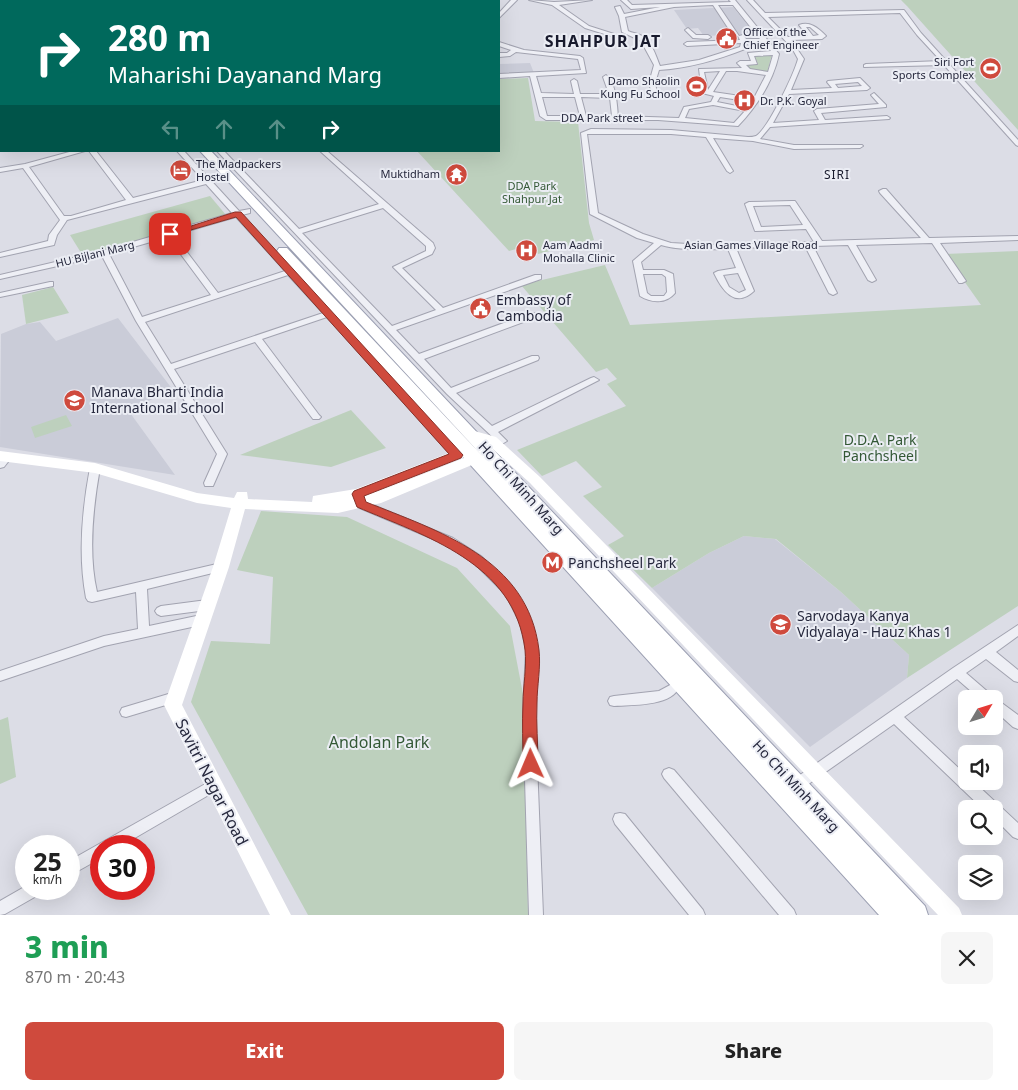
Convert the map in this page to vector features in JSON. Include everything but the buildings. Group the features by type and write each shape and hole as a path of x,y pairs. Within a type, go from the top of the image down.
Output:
{"main road":[{"name":"Ho Chi Minh Marg","path":"193,152 242,213 467,450 795,786 916,915"},
{"name":"Ho Chi Minh Marg","path":"206,152 467,450 895,915"}],"street":[{"path":"87,0 93,0"},
{"path":"500,15 514,0"},
{"path":"534,1 554,4 589,0"},
{"path":"624,0 631,7 715,5 733,2 775,53 774,64 748,110 713,103 686,108 681,120"},
{"path":"750,0 794,47 801,62 770,125 760,136 754,139"},
{"path":"554,4 587,27 611,34"},
{"path":"656,68 678,67 716,58 743,48 741,39 715,5"},
{"path":"618,7 626,32 640,36 647,44 651,58 657,65 652,83 654,93"},
{"path":"622,16 672,7"},
{"path":"765,15 900,10 904,12 919,34 1018,144"},
{"path":"688,30 695,37 766,40"},
{"path":"786,39 812,38"},
{"path":"687,44 741,39 766,40"},
{"path":"500,44 515,50 580,58 587,72 551,72 500,76"},
{"path":"500,55 508,54 515,50"},
{"path":"748,71 740,63 755,63 750,54 775,53"},
{"path":"551,72 552,54"},
{"path":"866,66 945,63"},
{"path":"754,100 704,93 701,70 724,69 769,74"},
{"path":"708,93 724,69"},
{"name":"DDA Park street","path":"533,74 544,117 681,120 730,126 738,124 748,110"},
{"path":"606,76 613,96 615,119"},
{"path":"787,92 867,88 860,80 830,82 836,89"},
{"path":"574,81 576,93 580,95 584,119"},
{"path":"538,95 613,96"},
{"path":"713,103 718,95"},
{"path":"823,121 817,111 884,106 874,95"},
{"path":"770,125 883,118 871,107"},
{"name":"Asian Games Village Road","path":"860,146 793,148 779,147 754,139 708,135 590,131 583,134 594,214 640,236 660,242 678,245 732,246 1018,238"},
{"path":"708,135 730,171"},
{"path":"0,170 25,166 78,152"},
{"path":"93,152 131,201"},
{"path":"181,152 242,213 289,272 328,314 467,450"},
{"path":"221,152 450,392 493,430 502,441"},
{"path":"325,153 430,245 431,248 428,252 397,266 441,311"},
{"path":"25,166 60,216 65,218 208,180"},
{"path":"884,191 931,241 962,280"},
{"path":"809,227 758,229 749,204 792,203 809,227 820,244"},
{"path":"296,232 384,205"},
{"name":"HU Bijlani Marg","path":"0,276 104,253 242,213"},
{"path":"0,255 51,243 53,235 65,218"},
{"path":"170,234 216,296"},
{"path":"639,272 664,272 670,276 671,293 666,298 649,298 643,294 639,272 637,261 660,242"},
{"path":"851,243 872,280"},
{"path":"808,244 833,294"},
{"path":"732,246 742,270"},
{"path":"104,253 140,321 222,454 208,484"},
{"path":"140,321 289,272"},
{"path":"391,329 538,277"},
{"path":"0,295 50,284"},
{"path":"169,368 328,314"},
{"path":"418,358 534,315"},
{"path":"257,339 316,417"},
{"path":"450,392 535,358"},
{"path":"493,430 594,380"},
{"path":"2,457 123,472 197,498 338,508 443,466 467,450 491,440 535,480 952,915"},
{"path":"2,457 123,472"},
{"path":"95,468 91,486 88,558 89,589 92,598 221,568"},
{"path":"359,499 449,541 477,559 510,592 526,623 532,650 529,711 536,915"},
{"path":"126,712 175,697 221,568 241,500"},
{"path":"141,587 144,633"},
{"path":"161,611 204,612"},
{"path":"0,676 104,641 144,633 204,612"},
{"path":"795,786 1018,630"},
{"path":"986,652 1018,677"},
{"path":"957,672 978,690"},
{"path":"614,701 661,696 672,688"},
{"name":"Savitri Nagar Road","path":"175,697 172,705 281,915"},
{"path":"1003,710 1018,723"},
{"path":"894,716 984,800"},
{"path":"669,774 789,915"},
{"path":"127,835 214,785"},
{"path":"1003,817 1018,831"},
{"path":"620,818 698,915"},
{"path":"0,909 16,900"}],"shaded area":[{"path":"733,7 755,34 704,36 698,28 687,29 674,10"},
{"path":"530,63 534,73 500,74 500,64"},
{"name":"Manava Bharti India International School","path":"118,318 173,390 128,410 175,475 0,447 1,334 26,324 40,322 56,341"},
{"name":"Sarvodaya Kanya Vidyalaya - Hauz Khas 1","path":"744,536 775,539 841,592 909,655 907,678 810,747 652,588 709,553"}],"green space":[{"name":"Siri Fort Sports Complex","path":"901,0 1018,0 1018,130 907,6"},
{"path":"772,54 767,73 747,69 743,64 758,64 751,55"},
{"name":"DDA Park Shahpur Jat","path":"528,78 535,121 578,122 589,223 594,240 538,254 530,245 509,251 418,152 500,152 500,79"},
{"path":"210,196 226,215 83,256 70,235"},
{"name":"D.D.A. Park Panchsheel","path":"1018,251 1018,606 907,678 909,655 841,592 776,539 744,536 709,553 652,588 608,545 624,536 583,496 602,487 576,461 542,476 517,450 626,406 607,384 617,379 607,368 596,372 521,285 605,265 630,325 981,305 945,254"},
{"path":"53,287 69,313 26,324 22,295"},
{"path":"351,410 386,448 331,467 240,455"},
{"path":"66,415 72,426 35,438 31,427"},
{"name":"Andolan Park","path":"261,511 347,517 457,568 510,626 523,694 528,915 308,915 191,702 211,641 270,644 273,577 237,570"},
{"path":"8,717 16,777 0,784 0,720"}],"place":[{"name":"Office of the Chief Engineer","path":"727,38"},
{"name":"Siri Fort Sports Complex","path":"990,68"},
{"name":"Damo Shaolin Kung Fu School","path":"696,87"},
{"name":"Dr. P.K. Goyal","path":"744,101"},
{"name":"The Madpackers Hostel","path":"180,170"},
{"name":"Muktidham","path":"456,174"},
{"name":"Aam Aadmi Mohalla Clinic","path":"527,251"},
{"name":"Embassy of Cambodia","path":"480,308"},
{"name":"Manava Bharti India International School","path":"75,400"},
{"name":"Panchsheel Park","path":"552,563"},
{"name":"Sarvodaya Kanya Vidyalaya - Hauz Khas 1","path":"781,624"}],"district":[{"name":"SHAHPUR JAT","path":"603,41"},
{"name":"SIRI","path":"837,175"}],"route":[{"path":"170,234 238,214 457,455 358,494 361,504 449,541 477,559 510,592 526,623 532,650 529,711 531,764"}]}
